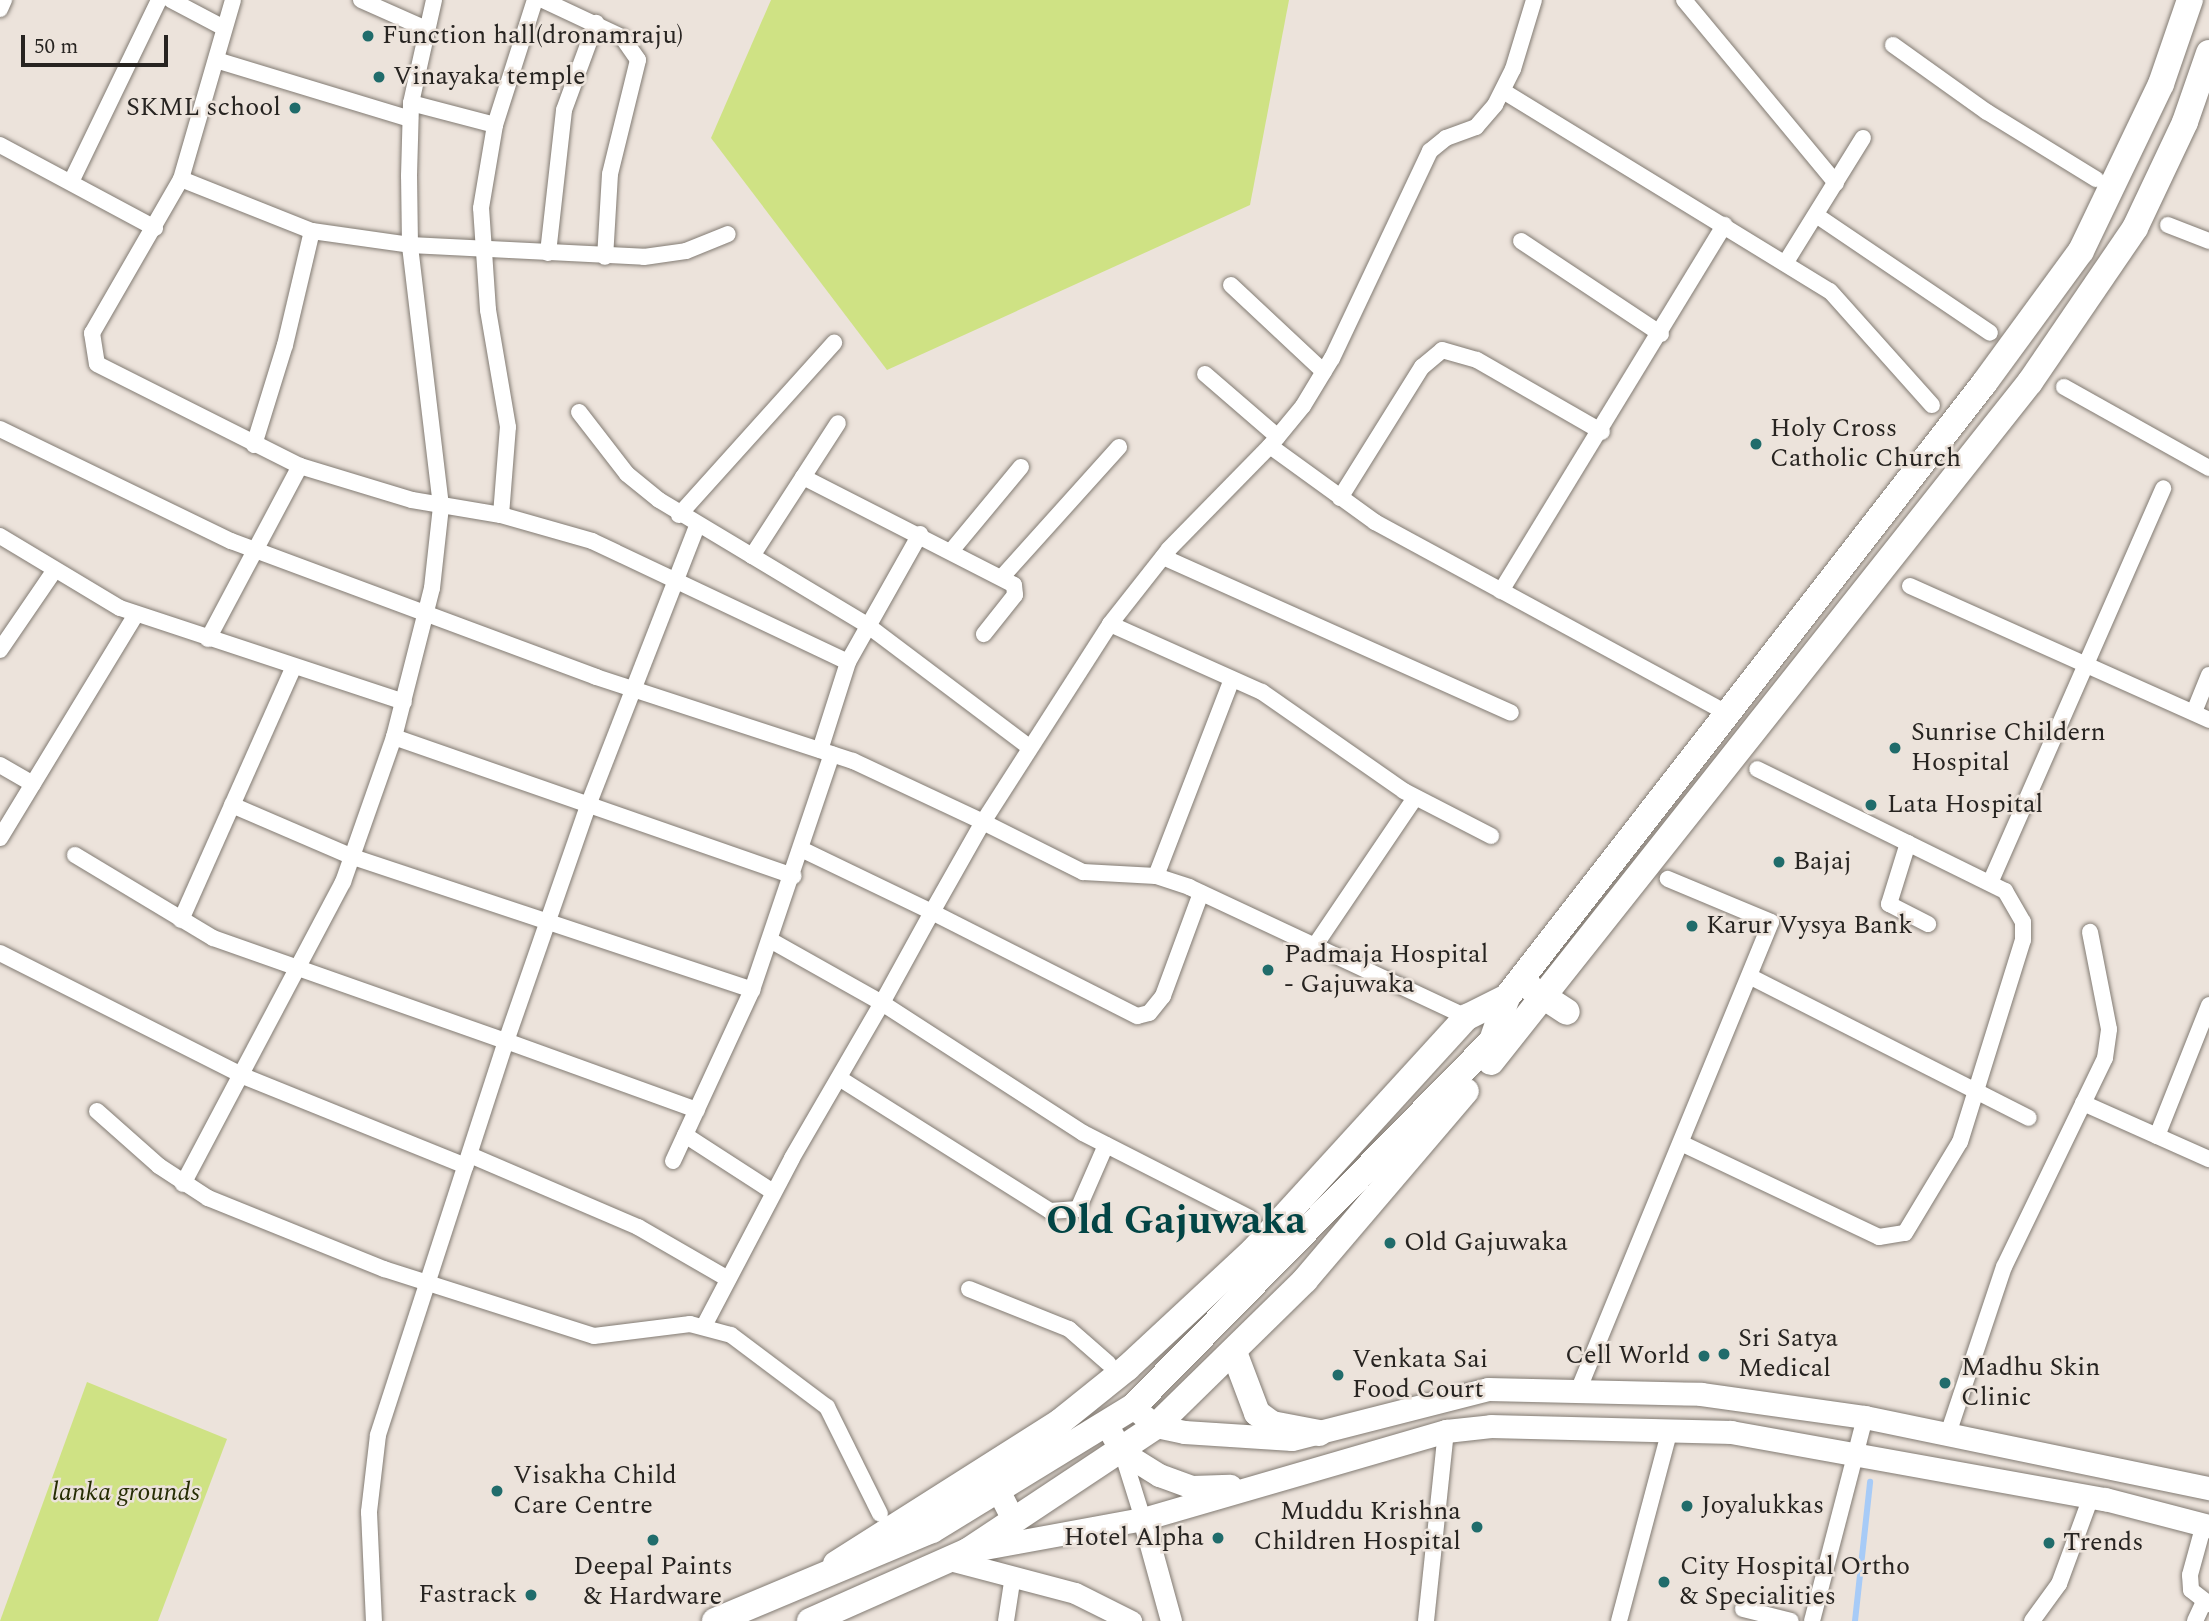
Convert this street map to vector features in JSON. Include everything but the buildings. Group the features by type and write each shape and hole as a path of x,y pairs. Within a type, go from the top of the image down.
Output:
{"main road":[{"path":"715,1621 827,1572 866,1561 932,1530 1133,1407 1492,1041 1513,989 2081,251 2150,108 2190,0"},
{"path":"810,1621 959,1555 1122,1452 1156,1426 1234,1352 1345,1234 1545,997 2030,382 2135,228 2185,122 2209,53"},
{"path":"827,1572 858,1545 1061,1421 1126,1368 1253,1251 1467,1017 1513,989 1545,997 1567,1012"},
{"path":"1234,1352 1257,1413 1272,1424 1318,1433"},
{"path":"1133,1407 1156,1426 1248,1440 1318,1433 1462,1393 1578,1391 1701,1394 1865,1417 2209,1488"},
{"path":"1106,1424 1122,1452 1159,1475 1192,1487 1268,1484"},
{"path":"959,1555 1143,1519 1447,1431 1491,1426 1731,1432 2091,1497 2206,1525"},
{"path":"998,1490 1013,1519"}],"street":[{"path":"0,9 4,0"},
{"path":"71,182 159,0"},
{"path":"171,0 224,28"},
{"path":"233,0 181,179 97,324 91,355 106,371 300,466 441,506 501,515 592,541 677,578 848,662"},
{"path":"361,0 424,28"},
{"path":"183,1184 300,971 353,857 394,737 425,616 441,506 410,244 410,111 424,28 434,0"},
{"path":"501,515 508,427 480,247 482,187 495,125 535,0"},
{"path":"543,0 596,23 630,43 638,60 610,174 605,257"},
{"path":"705,1324 773,1192 883,1003 983,822 1029,747 1110,624 1163,557 1274,442 1324,372 1419,167 1438,142 1476,127 1503,91 1534,0"},
{"path":"1684,0 1836,183"},
{"path":"548,253 564,110 596,23"},
{"path":"1893,45 1987,112 2096,179"},
{"path":"216,60 410,111 495,125"},
{"path":"1503,91 1786,262 1845,305 1933,405"},
{"path":"1786,262 1863,138"},
{"path":"0,145 155,228"},
{"path":"181,179 312,231 410,244 605,257 664,255 728,234"},
{"path":"1816,215 1990,333"},
{"path":"1501,591 1602,432 1724,225"},
{"path":"2168,225 2209,241"},
{"path":"254,445 283,356 312,231"},
{"path":"1521,241 1661,334"},
{"path":"1231,285 1324,372"},
{"path":"679,515 834,343"},
{"path":"1340,498 1422,367 1442,350 1477,360 1602,432"},
{"path":"1205,374 1274,442 1340,498 1501,591 1727,712"},
{"path":"2064,387 2209,468"},
{"path":"579,412 627,474 679,515 867,625 1029,747"},
{"path":"752,556 838,423"},
{"path":"0,429 175,517 256,550 425,616 826,752 983,822 1083,872 1156,876 1201,893 1316,944 1467,1017"},
{"path":"1002,577 1119,447"},
{"path":"208,639 300,466"},
{"path":"952,550 1021,467"},
{"path":"803,477 952,550 1014,585 1015,595 984,634"},
{"path":"1990,883 2163,488"},
{"path":"374,1621 370,1475 428,1281 506,1041 589,803 697,526"},
{"path":"673,1161 752,990 793,876 848,662 920,534"},
{"path":"0,536 54,571 136,614 293,668 404,702"},
{"path":"1163,557 1511,713"},
{"path":"1,647 54,571"},
{"path":"1910,586 2209,720"},
{"path":"0,838 136,614"},
{"path":"1110,624 1292,709 1415,798 1491,836"},
{"path":"181,920 293,668"},
{"path":"2194,712 2209,675"},
{"path":"1156,876 1232,679"},
{"path":"394,737 793,876"},
{"path":"0,765 33,784"},
{"path":"1683,1144 1862,1230 1893,1238 1915,1222 1947,1170 1977,1092 2023,940 2017,905 1990,883 1757,769"},
{"path":"1316,944 1415,798"},
{"path":"232,805 353,857 547,924 752,990"},
{"path":"1908,843 1889,904 1928,924"},
{"path":"801,849 1137,1016 1149,1013 1163,996 1201,893"},
{"path":"75,855 181,920 300,971 697,1110"},
{"path":"1578,1391 1753,978 1771,922 1668,879"},
{"path":"1948,1434 2004,1267 2109,1043 2090,932"},
{"path":"770,940 883,1003 1106,1145 1250,1218"},
{"path":"0,953 243,1076 638,1227 728,1279"},
{"path":"1753,978 2029,1118"},
{"path":"2157,1136 2209,1005"},
{"path":"839,1078 1011,1191 1061,1214 1078,1209 1106,1145"},
{"path":"2083,1103 2209,1160"},
{"path":"97,1111 183,1184 303,1239 594,1336 705,1324 761,1355 827,1407 880,1514"},
{"path":"685,1135 773,1192"},
{"path":"969,1289 1069,1329 1108,1363"},
{"path":"1812,1621 1858,1453 1865,1417"},
{"path":"1619,1621 1670,1429"},
{"path":"1426,1621 1447,1431"},
{"path":"1122,1452 1171,1621"},
{"path":"2032,1621 2059,1584 2091,1497"},
{"path":"2195,1621 2207,1603 2191,1590 2190,1575 2206,1525"},
{"path":"959,1555 1013,1576 1075,1593 1131,1621"},
{"path":"1006,1621 1013,1576"},
{"path":"1742,1609 1791,1621"}],"green space":[{"path":"771,0 1289,0 1250,205 887,370 711,138"},
{"name":"lanka grounds","path":"87,1382 227,1439 158,1621 0,1621"}],"waterway":[{"path":"1855,1621 1870,1482"}],"place":[{"name":"Function hall(dronamraju)","path":"368,36"},
{"name":"Vinayaka temple","path":"379,77"},
{"name":"SKML school","path":"295,108"},
{"name":"Holy Cross Catholic Church","path":"1756,444"},
{"name":"Sunrise Childern Hospital","path":"1895,748"},
{"name":"Lata Hospital","path":"1871,805"},
{"name":"Bajaj","path":"1779,862"},
{"name":"Karur Vysya Bank","path":"1692,926"},
{"name":"Padmaja Hospital - Gajuwaka","path":"1268,970"},
{"name":"Old Gajuwaka","path":"1390,1243"},
{"name":"Sri Satya Medical","path":"1724,1354"},
{"name":"Cell World","path":"1704,1356"},
{"name":"Venkata Sai Food Court","path":"1338,1375"},
{"name":"Madhu Skin Clinic","path":"1945,1383"},
{"name":"Visakha Child Care Centre","path":"497,1491"},
{"name":"Joyalukkas","path":"1687,1506"},
{"name":"Muddu Krishna Children Hospital","path":"1477,1527"},
{"name":"Hotel Alpha","path":"1218,1538"},
{"name":"Deepal Paints & Hardware","path":"653,1540"},
{"name":"Trends","path":"2049,1543"},
{"name":"City Hospital Ortho & Specialities","path":"1664,1582"},
{"name":"Fastrack","path":"531,1595"}],"district":[{"name":"Old Gajuwaka","path":"1176,1222"}]}
